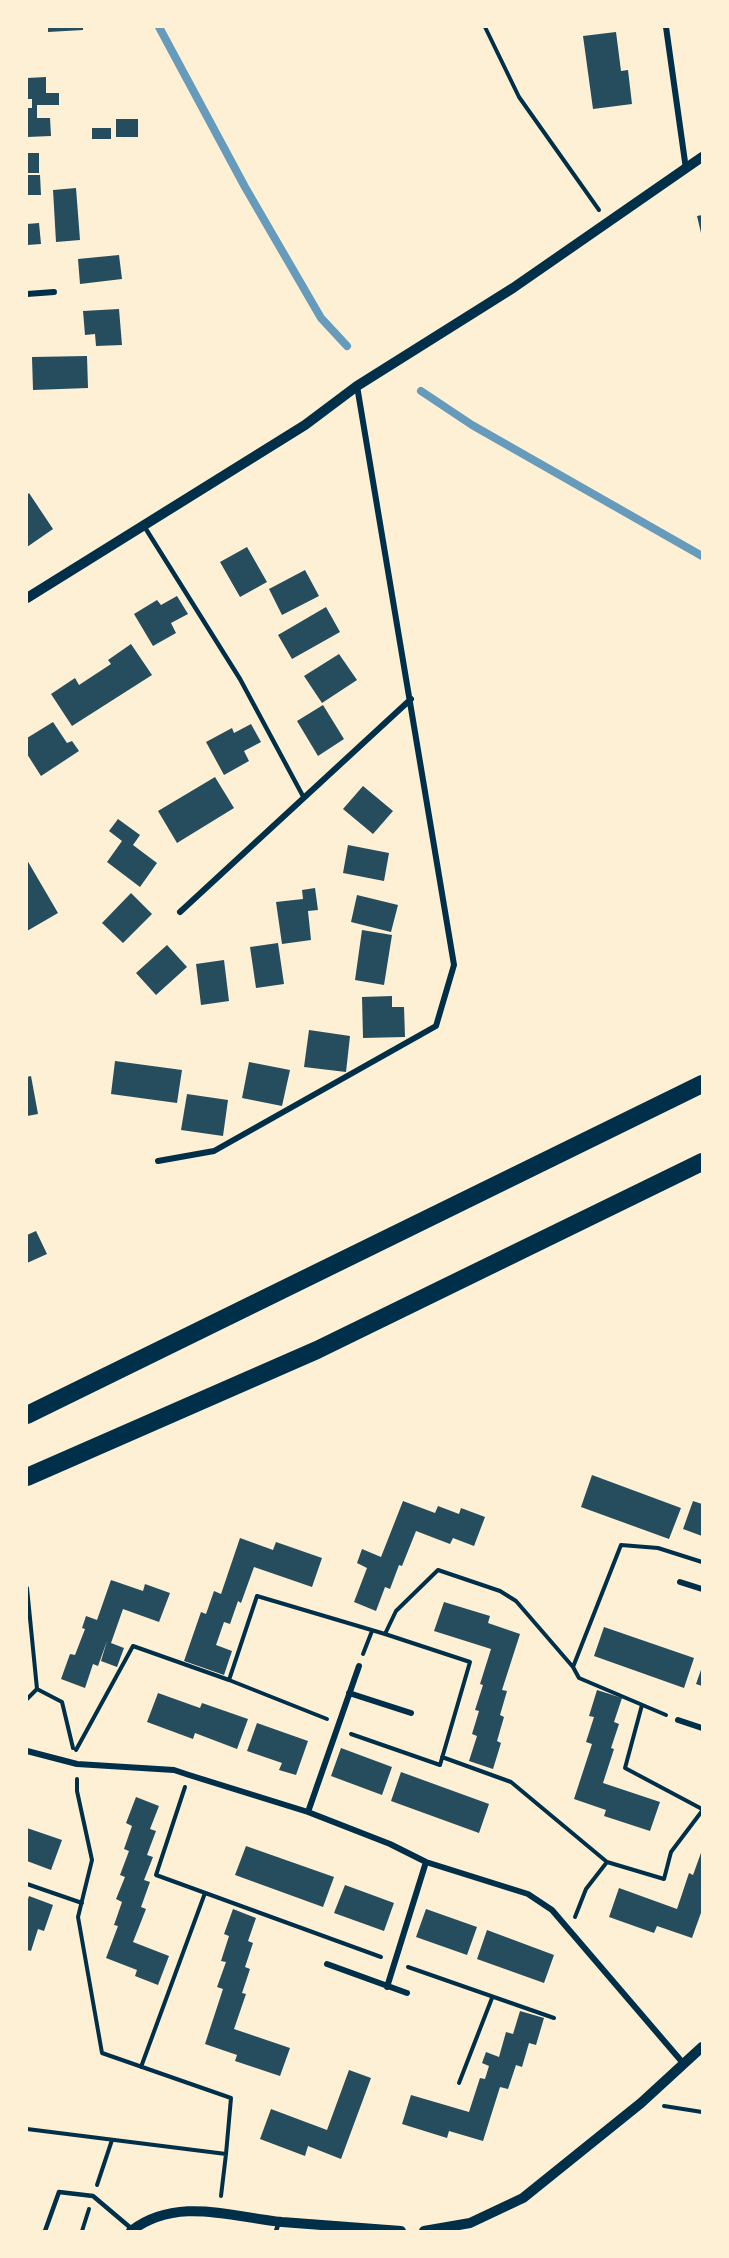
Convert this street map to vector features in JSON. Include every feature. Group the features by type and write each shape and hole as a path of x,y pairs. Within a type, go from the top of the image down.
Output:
{"highway":[{"path":"27,1415 702,1084"},
{"path":"27,1477 317,1350 702,1162"}],"street":[{"path":"666,27 686,170"},
{"path":"27,598 305,425 357,386 513,288 702,157"},
{"path":"27,294 54,292"},
{"path":"158,1161 214,1151 436,1026 454,965 357,386"},
{"path":"180,912 411,699"},
{"path":"680,1582 702,1589"},
{"path":"308,1812 359,1666"},
{"path":"349,1694 411,1713"},
{"path":"678,1720 702,1728"},
{"path":"27,1751 77,1764 174,1770 308,1812 390,1844 426,1862 528,1894 552,1910 683,2063"},
{"path":"387,1987 426,1862"},
{"path":"327,1964 407,1993"},
{"path":"424,2231 470,2223 523,2198 641,2103 702,2047"},
{"path":"132,2230 158,2216 183,2211 220,2211 277,2226 401,2231"}],"lane":[{"path":"143,525 240,679 304,798"},
{"path":"45,2231 59,2192 93,2196 132,2230"}],"path":[{"path":"485,27 519,97 608,223"},
{"path":"573,1667 621,1545 658,1548 702,1562"},
{"path":"229,1680 257,1596 385,1634 396,1611 438,1570 500,1591 516,1601 573,1667 579,1678 678,1720"},
{"path":"27,1588 37,1689"},
{"path":"359,1666 372,1631"},
{"path":"37,1689 62,1702 75,1754 134,1646 229,1680 338,1724"},
{"path":"27,1699 37,1689"},
{"path":"442,1757 512,1782 608,1862 664,1879 671,1852 702,1810 625,1768 642,1705"},
{"path":"77,1764 77,1791 92,1860 78,1917 102,2053 231,2098 220,2211"},
{"path":"189,1775 156,1875 554,2019"},
{"path":"570,1930 586,1889 608,1862"},
{"path":"27,1884 82,1903"},
{"path":"141,2067 205,1893"},
{"path":"459,2083 492,1998"},
{"path":"641,2103 702,2112"},
{"path":"27,2129 226,2154"}],"building":[{"path":"48,27 83,27 83,30 48,32"},
{"path":"616,32 621,71 628,70 632,104 593,109 583,36"},
{"path":"46,77 46,93 59,93 59,105 37,105 37,118 50,118 51,136 27,137 27,108 32,108 32,99 27,99 27,78"},
{"path":"116,119 138,119 138,137 116,137"},
{"path":"92,128 111,128 111,139 92,139"},
{"path":"27,153 39,153 39,173 27,173"},
{"path":"27,175 40,175 41,195 27,195"},
{"path":"76,188 80,240 56,242 53,190"},
{"path":"702,215 702,233 701,233 697,216"},
{"path":"39,223 41,244 27,245 27,224"},
{"path":"119,255 122,279 80,284 78,259"},
{"path":"119,309 122,345 96,346 95,334 85,335 83,311"},
{"path":"87,356 88,388 33,390 32,357"},
{"path":"29,493 53,529 27,547 27,495"},
{"path":"247,547 267,582 240,597 220,562"},
{"path":"305,570 319,596 282,615 269,589"},
{"path":"177,596 188,614 171,623 176,633 153,646 134,614 157,600 161,605"},
{"path":"326,607 340,632 292,659 278,635"},
{"path":"131,644 152,675 72,726 51,694 75,678 79,685 111,664 108,660"},
{"path":"339,654 357,680 322,703 304,676"},
{"path":"323,705 344,739 318,756 297,721"},
{"path":"53,722 67,743 72,741 79,751 41,776 27,754 27,738"},
{"path":"251,724 261,742 244,751 249,761 224,775 206,742 232,728 234,733"},
{"path":"215,777 234,808 177,843 158,811"},
{"path":"363,786 393,811 373,834 343,809"},
{"path":"118,819 140,835 133,845 157,863 140,887 107,862 122,841 109,831"},
{"path":"348,845 389,853 384,881 343,873"},
{"path":"27,860 58,913 27,931"},
{"path":"315,888 318,910 308,911 311,940 282,944 276,902 303,899 302,890"},
{"path":"131,893 152,914 123,943 102,923"},
{"path":"357,895 398,905 391,932 351,922"},
{"path":"362,930 392,935 384,985 355,980"},
{"path":"278,943 284,984 256,988 250,947"},
{"path":"167,945 187,967 156,995 136,973"},
{"path":"224,960 229,1001 201,1005 196,964"},
{"path":"392,996 392,1007 404,1007 405,1037 363,1038 362,997"},
{"path":"309,1030 350,1036 346,1072 304,1067"},
{"path":"115,1061 182,1070 177,1103 111,1094"},
{"path":"249,1062 290,1070 282,1106 242,1098"},
{"path":"31,1076 38,1114 27,1116 27,1077"},
{"path":"187,1094 228,1100 223,1136 181,1130"},
{"path":"36,1231 47,1254 27,1263 27,1235"},
{"path":"592,1475 681,1508 669,1539 581,1507"},
{"path":"403,1501 435,1513 438,1506 459,1514 461,1508 485,1517 474,1546 453,1538 450,1544 416,1531 402,1566 399,1565 390,1589 385,1587 376,1611 354,1602 367,1568 357,1563 362,1549 381,1557"},
{"path":"693,1501 702,1504 702,1536 683,1529"},
{"path":"240,1538 273,1550 276,1542 322,1558 312,1587 254,1567 241,1603 238,1601 230,1624 224,1622 216,1645 232,1651 224,1675 184,1661 201,1612 206,1614 214,1591 221,1594"},
{"path":"111,1580 143,1591 145,1584 170,1593 159,1622 123,1609 111,1643 124,1648 117,1667 101,1661 107,1641 98,1666 93,1664 85,1688 61,1679 70,1654 75,1655 85,1629 82,1628 86,1616 97,1620"},
{"path":"444,1602 490,1616 488,1623 520,1634 502,1690 507,1691 500,1715 504,1717 497,1741 501,1743 493,1769 469,1761 477,1736 472,1734 479,1711 475,1710 483,1685 480,1684 491,1649 434,1631"},
{"path":"604,1627 694,1658 684,1688 594,1656"},
{"path":"702,1667 702,1686 696,1684"},
{"path":"597,1690 622,1698 614,1722 619,1724 611,1748 614,1749 603,1783 660,1802 650,1831 604,1816 606,1810 574,1799 592,1744 586,1742 594,1717 589,1716"},
{"path":"158,1693 200,1708 202,1703 248,1719 237,1749 195,1733 193,1739 147,1722"},
{"path":"257,1723 308,1741 296,1775 279,1770 282,1763 247,1751"},
{"path":"341,1748 392,1767 382,1795 331,1776"},
{"path":"401,1772 489,1804 479,1833 391,1801"},
{"path":"136,1797 159,1806 150,1829 156,1831 147,1855 153,1857 144,1880 150,1882 141,1907 146,1909 133,1942 169,1956 158,1985 135,1976 137,1970 106,1958 118,1926 114,1925 122,1902 116,1899 125,1877 120,1875 129,1851 124,1849 132,1826 126,1823"},
{"path":"27,1828 62,1840 51,1870 27,1861"},
{"path":"246,1846 334,1877 323,1907 235,1875"},
{"path":"702,1850 702,1910 692,1938 657,1926 654,1933 609,1917 619,1888 677,1909 689,1873 693,1875"},
{"path":"345,1885 394,1903 384,1931 334,1913"},
{"path":"29,1896 53,1905 44,1931 38,1929 31,1951 27,1950"},
{"path":"233,1909 256,1918 248,1941 253,1943 245,1967 250,1969 242,1993 246,1994 234,2029 290,2048 280,2076 235,2061 237,2055 205,2044 223,1989 217,1987 226,1962 221,1961 229,1936 224,1934"},
{"path":"426,1909 477,1927 467,1955 416,1937"},
{"path":"487,1930 554,1955 544,1983 477,1959"},
{"path":"520,2011 544,2018 536,2045 529,2043 522,2067 516,2065 508,2089 500,2087 483,2141 449,2131 447,2138 402,2124 411,2095 469,2112 480,2078 485,2079 489,2066 482,2063 486,2052 499,2057 506,2032 513,2034"},
{"path":"349,2070 371,2078 341,2159 308,2146 305,2156 260,2139 271,2109 327,2130"}],"waterway":[{"path":"159,27 245,187 321,318 347,346"},
{"path":"421,391 472,425 702,556"}]}
